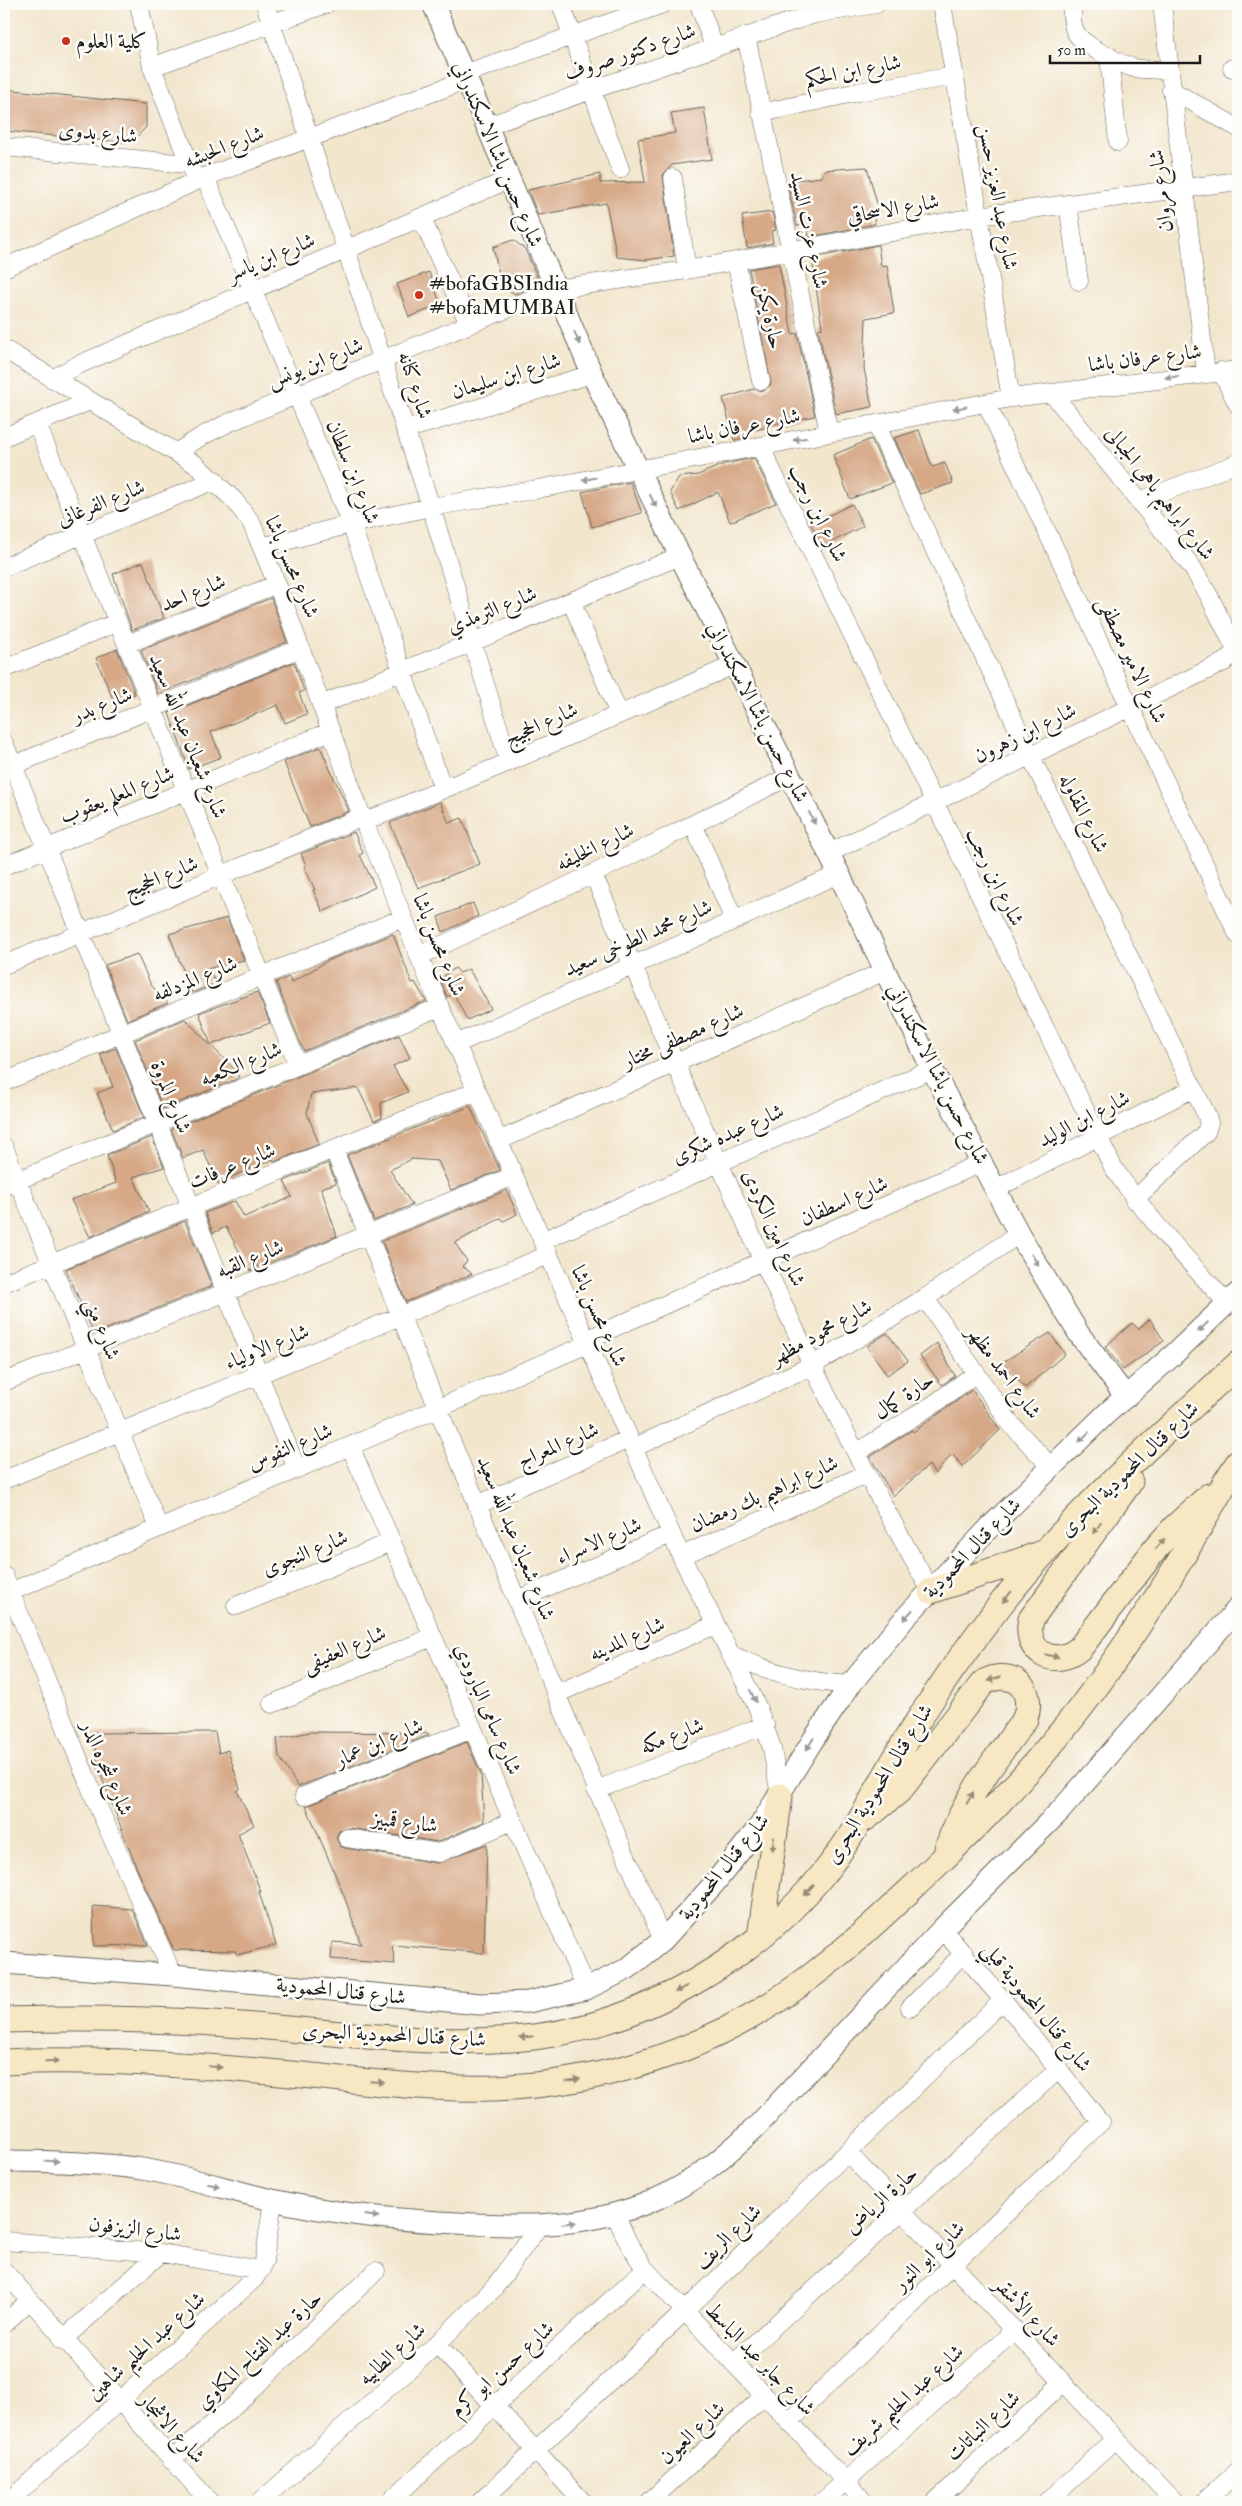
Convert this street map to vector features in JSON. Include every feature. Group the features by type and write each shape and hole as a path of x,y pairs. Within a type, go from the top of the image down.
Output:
{"main road":[{"name":"شارع قنال المحمودية البحرى","path":"4,2020 83,2018 162,2020 443,2041 492,2041 540,2036 587,2025 634,2010 678,1991 734,1957 760,1937 813,1886 859,1823 884,1777 940,1686 998,1608 1043,1553 1152,1444 1238,1364"},
{"path":"1152,1444 1119,1499 1031,1619 1029,1628 1033,1645 1047,1656 1065,1658 1080,1648 1156,1548 1232,1472"},
{"path":"4,2062 149,2062 445,2087 533,2086 577,2080 662,2057 704,2041 743,2021 817,1972 943,1858 1043,1752 1098,1684 1142,1620 1232,1472"},
{"path":"931,1591 1043,1553"},
{"path":"859,1823 888,1803 900,1790 983,1684 992,1678 1003,1677 1014,1680 1023,1687 1028,1697 1029,1708 1025,1718 971,1796 952,1834 943,1858"},
{"path":"760,1937 780,1796"}],"street":[{"name":"شارع ابن سلطان","path":"139,4 152,67 188,164 201,179 252,289 351,524 443,789"},
{"name":"شارع كنانه","path":"265,4 432,507 509,762"},
{"path":"152,67 326,4"},
{"name":"شارع حسن باشا الاسكندراني","path":"433,4 510,179 592,374 680,556 840,874 932,1069 983,1162 1019,1234 1079,1334 1126,1397"},
{"path":"561,4 620,169"},
{"name":"شارع الحبشه","path":"4,268 201,179 572,36 662,4"},
{"path":"699,4 714,47"},
{"name":"شارع دكتور صروف","path":"487,126 815,14 876,4"},
{"name":"شارع عبد العزيز حسن","path":"942,4 1011,398"},
{"path":"1072,4 1075,32 1082,40 1109,56 1136,68 1170,70"},
{"name":"شارع مروان","path":"1162,4 1183,189 1222,371 1238,405"},
{"name":"شارع عزت السيد","path":"746,36 830,433"},
{"path":"1109,56 1118,142"},
{"name":"شارع ابن الحكم","path":"762,112 858,92 954,76"},
{"path":"1172,90 1238,128"},
{"name":"شارع بدوى","path":"4,146 188,164"},
{"path":"673,178 687,270"},
{"name":"شارع ابن ياسر","path":"52,378 252,289 510,179"},
{"name":"شارع الاسحاقي","path":"556,289 687,270 979,216 1238,181"},
{"path":"1068,204 1078,281"},
{"path":"421,217 469,324"},
{"name":"حارة يكن","path":"736,261 761,380"},
{"name":"شارع ابن يونس","path":"177,452 209,432 297,394 556,289"},
{"name":"شارع محسن باشا","path":"4,349 177,452 215,480 251,522 277,584 363,819 440,1007 671,1534 729,1654 749,1688 765,1724 772,1748 780,1796"},
{"name":"شارع عرفان باشا","path":"262,547 351,524 432,507 638,470 986,402 1222,371"},
{"name":"شارع ابن سليمان","path":"405,430 592,374"},
{"name":"شارع ابراهيم باهي الجبالى","path":"1052,392 1192,567 1238,652"},
{"path":"4,438 90,401"},
{"name":"شارع الامير مصطفى","path":"986,402 1238,936"},
{"name":"شارع شعبان عبد الله سعيد","path":"37,424 298,1065"},
{"name":"شارع المقاوله","path":"876,424 1030,755 1207,1116 1208,1128 1134,1200"},
{"name":"شارع ابن رجب","path":"760,446 1098,1138 1134,1200 1233,1298"},
{"path":"1140,501 1238,463"},
{"name":"شارع الفرغانى","path":"4,567 215,480"},
{"name":"شارع الترمذي","path":"321,705 472,642 572,603 680,556"},
{"name":"شارع احد","path":"127,644 277,584"},
{"path":"572,603 618,714"},
{"path":"4,669 118,622"},
{"name":"شارع بدر","path":"8,767 301,648"},
{"name":"شارع ابن زهرون","path":"829,853 1224,662 1238,652"},
{"name":"شارع الحجيج","path":"4,965 221,876 509,762 734,664"},
{"name":"شارع المعلم يعقوب","path":"4,866 331,731"},
{"name":"شارع المروة","path":"4,743 8,767 46,849 81,934 297,1469"},
{"name":"شارع الخليفه","path":"419,956 593,874 790,776"},
{"path":"693,824 734,920"},
{"name":"شارع امين الكردى","path":"593,874 764,1262 866,1474 931,1591"},
{"name":"شارع محمد الطوخى سعيد","path":"456,1044 840,874"},
{"name":"شارع المزدلفه","path":"4,1082 403,918"},
{"name":"شارع مصطفى مختار","path":"498,1142 885,971"},
{"name":"شارع الكعبه","path":"11,1183 440,1007"},
{"name":"شارع عبده شكرى","path":"545,1248 720,1162 932,1069"},
{"name":"شارع ابن الوليد","path":"995,1189 1194,1088"},
{"name":"شارع عرفات","path":"4,1283 476,1091"},
{"name":"شارع مني","path":"4,1147 11,1183 52,1264 159,1528"},
{"name":"شارع شعبان عبد الله سعيد","path":"334,1150 477,1505 596,1790 663,1940"},
{"name":"شارع اسطفان","path":"587,1342 983,1162"},
{"name":"شارع القبه","path":"4,1382 513,1176"},
{"name":"شارع محمود مظهر","path":"631,1443 813,1365 925,1298 1019,1234"},
{"name":"شارع الاولياء","path":"4,1480 400,1316 545,1248"},
{"name":"شارع احمد مظهر","path":"925,1298 1010,1423 1052,1468"},
{"name":"شارع قنال المحمودية","path":"4,1963 173,1975 480,2004 528,2002 586,1989 627,1969 663,1940 713,1885 780,1796 813,1740 850,1685 905,1618 990,1527 1233,1298"},
{"name":"شارع النفوس","path":"7,1584 159,1528 438,1409 587,1342"},
{"name":"حارة كمال","path":"856,1453 937,1402 975,1374"},
{"name":"شارع المعراج","path":"477,1505 631,1443"},
{"name":"شارع سامى البارودي","path":"350,1446 586,1989"},
{"name":"شارع ابراهيم بك رمضان","path":"681,1556 866,1474"},
{"name":"شارع الاسراء","path":"517,1600 671,1534"},
{"name":"شارع النجوى","path":"236,1606 391,1542"},
{"name":"شارع شجره الدر","path":"7,1584 100,1811 173,1975"},
{"path":"4,2161 78,2161 136,2168 273,2200 405,2220 538,2226 577,2222 615,2214 655,2200 684,2184 726,2156 756,2127 942,1930 1060,1811 1238,1608"},
{"name":"شارع المدينه","path":"556,1694 715,1625"},
{"name":"شارع العفيفى","path":"272,1704 432,1637"},
{"path":"729,1654 757,1667 787,1677 850,1685"},
{"name":"شارع مكه","path":"596,1790 765,1724"},
{"name":"شارع ابن عمار","path":"304,1796 325,1790 472,1728"},
{"name":"شارع قمبيز","path":"347,1838 439,1853 512,1821"},
{"name":"شارع قنال المحمودية قبلي","path":"942,1930 964,1953 1098,2118"},
{"path":"910,2008 964,1953"},
{"name":"شارع الريف","path":"480,2502 536,2452 684,2312 1003,2000"},
{"name":"حارة الرياض","path":"733,2363 1059,2069"},
{"name":"شارع ابو النور","path":"789,2422 952,2265 1098,2118"},
{"name":"شارع الأشقر","path":"847,2152 1175,2502"},
{"path":"261,2270 273,2200"},
{"name":"شارع جابر عبد الباسط","path":"615,2214 628,2242 645,2269 866,2502"},
{"name":"شارع الطابيه","path":"260,2502 437,2344 494,2288 538,2226"},
{"name":"شارع الزيزفون","path":"4,2241 161,2253 261,2270"},
{"path":"62,2340 161,2253"},
{"name":"شارع حسن ابو كرم","path":"389,2502 645,2269"},
{"name":"شارع عبد الحليم شاهين","path":"8,2502 255,2278 261,2270"},
{"name":"شارع الاشجار","path":"4,2271 62,2340 210,2502"},
{"name":"حارة عبد الفتاح المكاوي","path":"171,2460 245,2396 376,2271"},
{"path":"4,2324 29,2301"},
{"name":"شارع عبد الحليم شريف","path":"822,2502 1014,2331"},
{"path":"437,2344 583,2502"},
{"name":"شارع النباتات","path":"935,2502 1062,2383"},
{"name":"شارع العيون","path":"649,2502 764,2396"},
{"path":"1047,2502 1116,2439"},
{"path":"1204,2502 1238,2471"}],"building":[{"path":"4,89 146,104 146,127 131,143 4,131"},
{"path":"704,108 712,159 672,165 663,175 674,256 646,260 617,257 606,203 538,215 528,190 600,174 600,183 645,182 638,139 675,133 671,113"},
{"path":"867,167 879,211 873,212 875,224 809,237 807,224 797,226 787,181 822,177 824,170"},
{"path":"772,212 776,230 771,231 773,243 747,248 742,216"},
{"path":"513,240 525,249 540,284 515,294 502,287 493,247"},
{"path":"878,245 881,266 887,265 894,313 866,318 864,369 872,407 836,414 818,329 822,328 812,258"},
{"path":"779,264 792,334 797,333 815,416 767,425 768,427 747,432 749,438 734,440 723,398 754,389 764,391 771,384 749,269"},
{"name":"#bofaGBSIndia #bofaMUMBAI","path":"429,272 441,305 409,317 397,284"},
{"path":"919,430 932,467 945,463 953,483 920,494 894,438"},
{"path":"871,439 892,483 850,499 833,455"},
{"path":"754,458 776,503 730,522 718,492 679,511 670,492 679,477 698,475 724,464"},
{"path":"630,482 642,513 592,527 582,492"},
{"path":"852,504 863,526 822,547 811,524"},
{"path":"143,562 164,618 132,630 113,574"},
{"path":"271,598 287,642 158,694 141,650"},
{"path":"117,649 135,694 114,702 96,658"},
{"path":"294,662 304,691 299,693 307,714 285,723 278,705 211,732 221,757 189,769 169,713"},
{"path":"320,747 349,811 310,827 284,762"},
{"path":"440,802 449,823 462,818 480,864 418,888 390,823"},
{"path":"354,832 363,853 360,855 375,887 323,912 313,890 315,890 304,866 306,865 301,854"},
{"path":"473,903 478,916 443,932 438,917"},
{"path":"227,918 244,960 206,969 217,983 192,993 169,934"},
{"path":"393,934 412,983 415,982 426,1001 304,1051 276,982 289,977 291,983 327,961"},
{"path":"137,954 151,985 168,1003 127,1020 105,965"},
{"path":"455,968 460,973 469,969 491,1009 467,1020 454,994 447,997 440,979"},
{"path":"257,992 270,1023 211,1045 199,1013"},
{"path":"185,1019 237,1072 239,1078 163,1109 135,1040"},
{"path":"399,1035 410,1058 393,1066 408,1092 381,1103 382,1118 374,1121 358,1088 311,1094 307,1113 319,1144 274,1162 273,1159 218,1183 203,1150 183,1158 171,1129"},
{"path":"116,1048 144,1117 113,1130 97,1093 113,1087 100,1054"},
{"path":"470,1106 500,1170 451,1190 438,1161 412,1159 390,1170 412,1205 374,1221 347,1155"},
{"path":"152,1137 164,1167 133,1177 149,1212 90,1237 71,1200 116,1183 107,1155"},
{"path":"328,1163 336,1183 321,1188 337,1236 269,1263 268,1261 250,1271 226,1227 213,1233 205,1213 235,1201 244,1217 292,1197 284,1181"},
{"path":"507,1190 517,1214 504,1221 501,1218 455,1243 467,1261 462,1266 472,1274 406,1302 382,1241"},
{"path":"185,1221 212,1286 94,1334 66,1269"},
{"path":"1150,1319 1164,1341 1123,1370 1105,1347 1132,1323 1139,1329"},
{"path":"887,1333 908,1361 887,1375 867,1346"},
{"path":"1050,1333 1065,1354 1025,1388 1003,1362"},
{"path":"937,1343 955,1376 942,1385 920,1356"},
{"path":"972,1390 1000,1430 963,1466 952,1454 935,1474 929,1465 893,1496 870,1457 912,1430 913,1432"},
{"path":"215,1732 219,1753 228,1750 240,1789 237,1791 254,1825 238,1834 261,1892 259,1892 276,1945 237,1955 235,1951 174,1950 140,1876 98,1768 93,1733"},
{"path":"310,1732 428,1733 429,1735 298,1787 279,1756 277,1739"},
{"path":"467,1742 481,1774 484,1822 438,1842 349,1828 339,1831 336,1837 340,1846 345,1848 437,1863 487,1844 484,1953 392,1945 395,1964 331,1959 332,1942 361,1944 343,1893 306,1806"},
{"path":"93,1906 132,1909 148,1945 94,1946"}],"place":[{"name":"كلية العلوم","path":"66,41"},
{"name":"#bofaGBSIndia #bofaMUMBAI","path":"419,295"}]}
